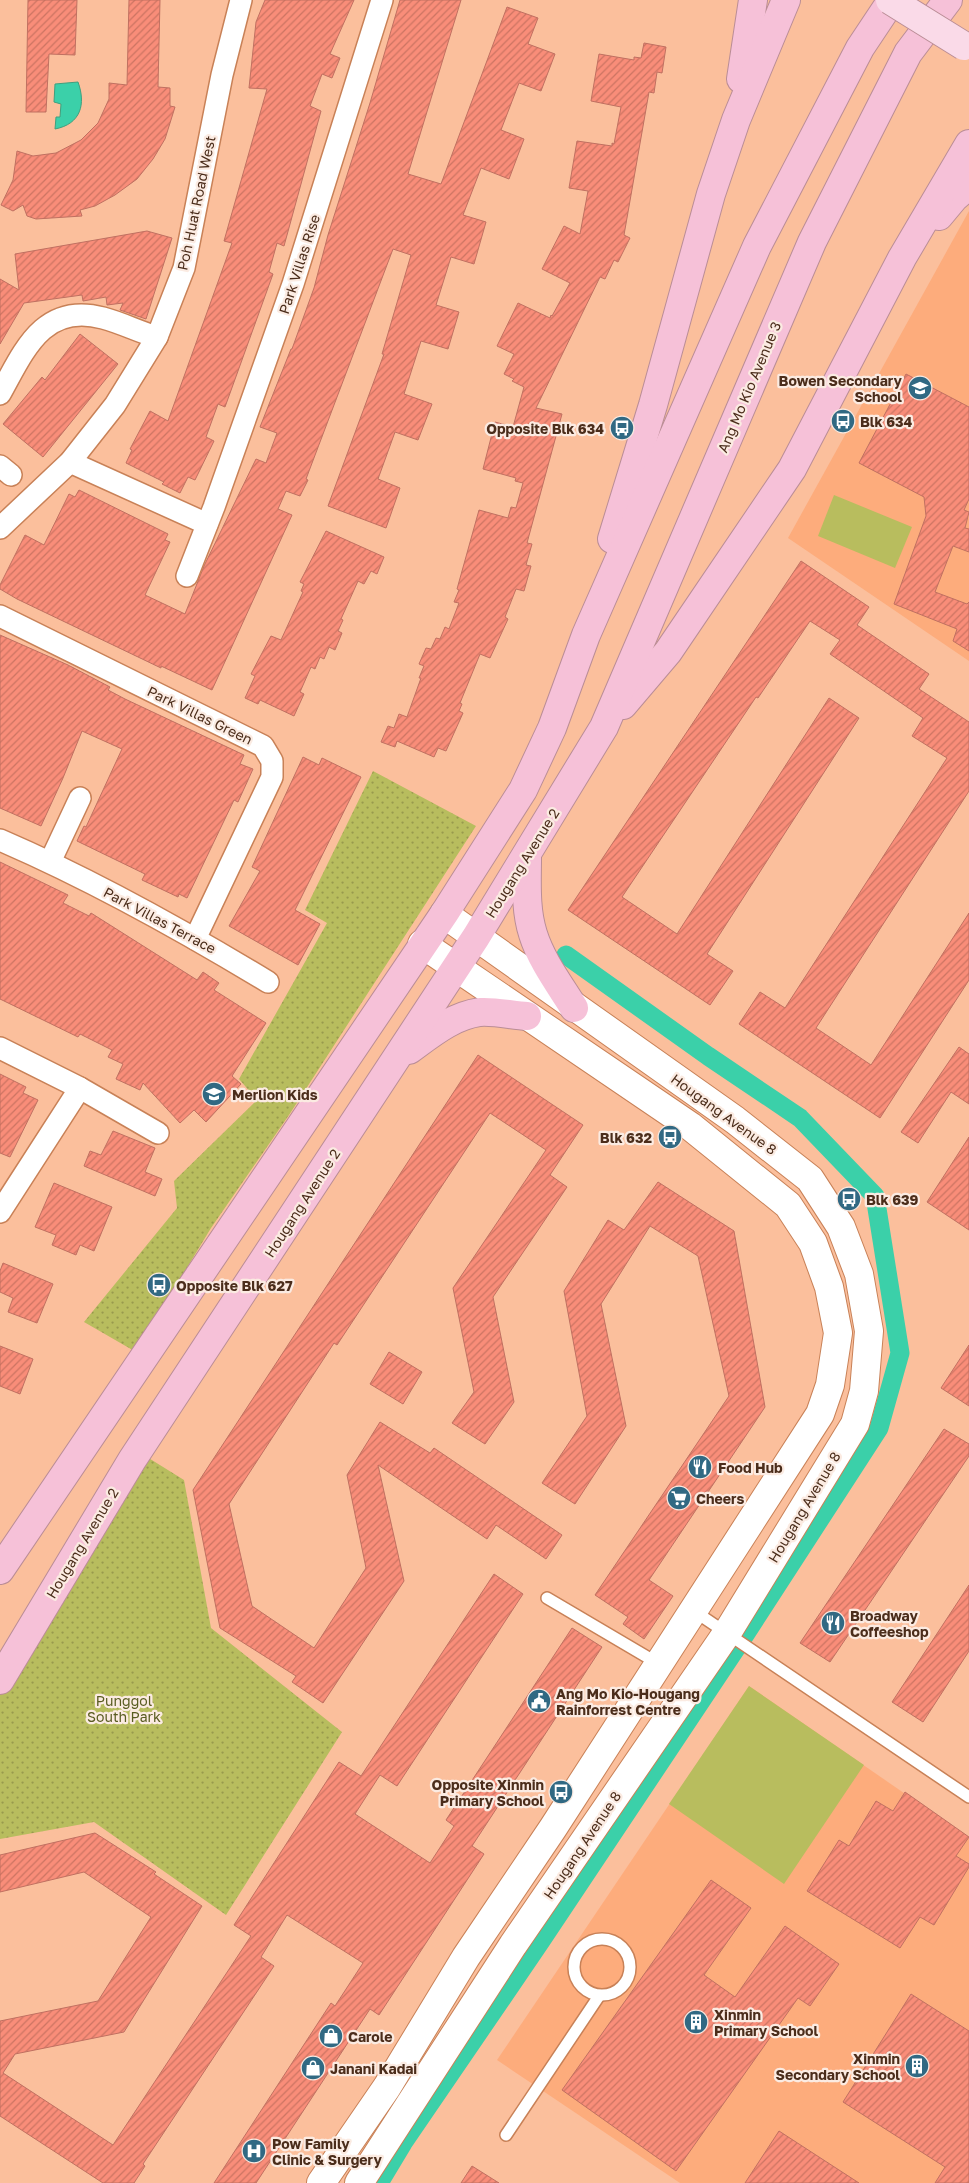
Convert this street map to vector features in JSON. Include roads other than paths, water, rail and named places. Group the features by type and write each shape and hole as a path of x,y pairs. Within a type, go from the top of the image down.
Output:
{"highway":[{"path":"736,120 753,0"},
{"path":"586,635 653,405 711,194 736,120 786,0"},
{"path":"0,1570 444,914 523,790 552,728 586,635 757,246 860,48 891,0"},
{"name":"Ang Mo Kio Avenue 3","path":"604,727 812,242 908,53 948,0"},
{"path":"604,727 668,652 792,469 902,258 969,144"},
{"path":"902,258 954,198 969,185"},
{"name":"Hougang Avenue 2","path":"0,1680 132,1460 476,937 527,857 604,727"},
{"path":"527,857 528,909 533,934 544,960 574,1008"},
{"path":"396,1059 458,1017 482,1012 527,1016"}],"main road":[{"path":"891,0 964,46"},
{"name":"Hougang Avenue 8","path":"321,2183 408,2083 513,1945 657,1736 733,1637 855,1424 864,1391 869,1331 859,1274 841,1227 810,1179 735,1120 574,1008 444,914"},
{"name":"Hougang Avenue 8","path":"359,2183 485,1928 694,1611 820,1414 830,1385 838,1333 829,1287 813,1243 788,1205 690,1126 422,944"},
{"path":"624,1718 657,1736"},
{"path":"485,1928 513,1945"}],"street":[{"name":"Poh Huat Road West","path":"0,528 70,462 115,405 157,337 184,268 222,75 241,0"},
{"name":"Park Villas Rise","path":"187,576 293,284 382,0"},
{"path":"0,394 27,346 39,331 59,320 82,315 102,318 157,337"},
{"path":"70,462 207,524"},
{"name":"Park Villas Green","path":"0,616 263,746 272,761 272,777 195,938"},
{"path":"50,862 80,798"},
{"name":"Park Villas Terrace","path":"0,840 50,862 195,938 268,982"},
{"path":"0,1048 80,1088 158,1133"},
{"path":"0,1212 80,1088"}],"lane":[{"path":"548,1598 659,1664"},
{"path":"694,1611 969,1797"},
{"path":"506,2135 599,1996 615,1992 627,1981 630,1965 625,1950 612,1940 596,1939 582,1946 574,1960 575,1976 584,1990 599,1996"}],"water":[{"path":"78,82 81,98 79,112 71,123 55,129 56,117 60,117 61,104 54,102 55,84"}],"waterway":[{"path":"379,2183 403,2143 541,1941 741,1641 879,1428 900,1353 875,1196 800,1118 708,1056 566,955"}],"place":[{"name":"Bowen Secondary School","path":"920,388"},
{"name":"Blk 634","path":"843,421"},
{"name":"Opposite Blk 634","path":"622,428"},
{"name":"Merlion Kids","path":"214,1094"},
{"name":"Blk 632","path":"670,1137"},
{"name":"Blk 639","path":"849,1199"},
{"name":"Opposite Blk 627","path":"159,1285"},
{"name":"Food Hub","path":"700,1467"},
{"name":"Cheers","path":"679,1498"},
{"name":"Broadway Coffeeshop","path":"833,1623"},
{"name":"Ang Mo Kio-Hougang Rainforrest Centre","path":"539,1701"},
{"name":"Opposite Xinmin Primary School","path":"561,1792"},
{"name":"Xinmin Primary School","path":"696,2022"},
{"name":"Carole","path":"331,2036"},
{"name":"Xinmin Secondary School","path":"917,2066"},
{"name":"Janani Kadai","path":"313,2068"},
{"name":"Pow Family Clinic & Surgery","path":"254,2151"}],"park label":[{"name":"Punggol South Park","path":"124,1708"}]}
